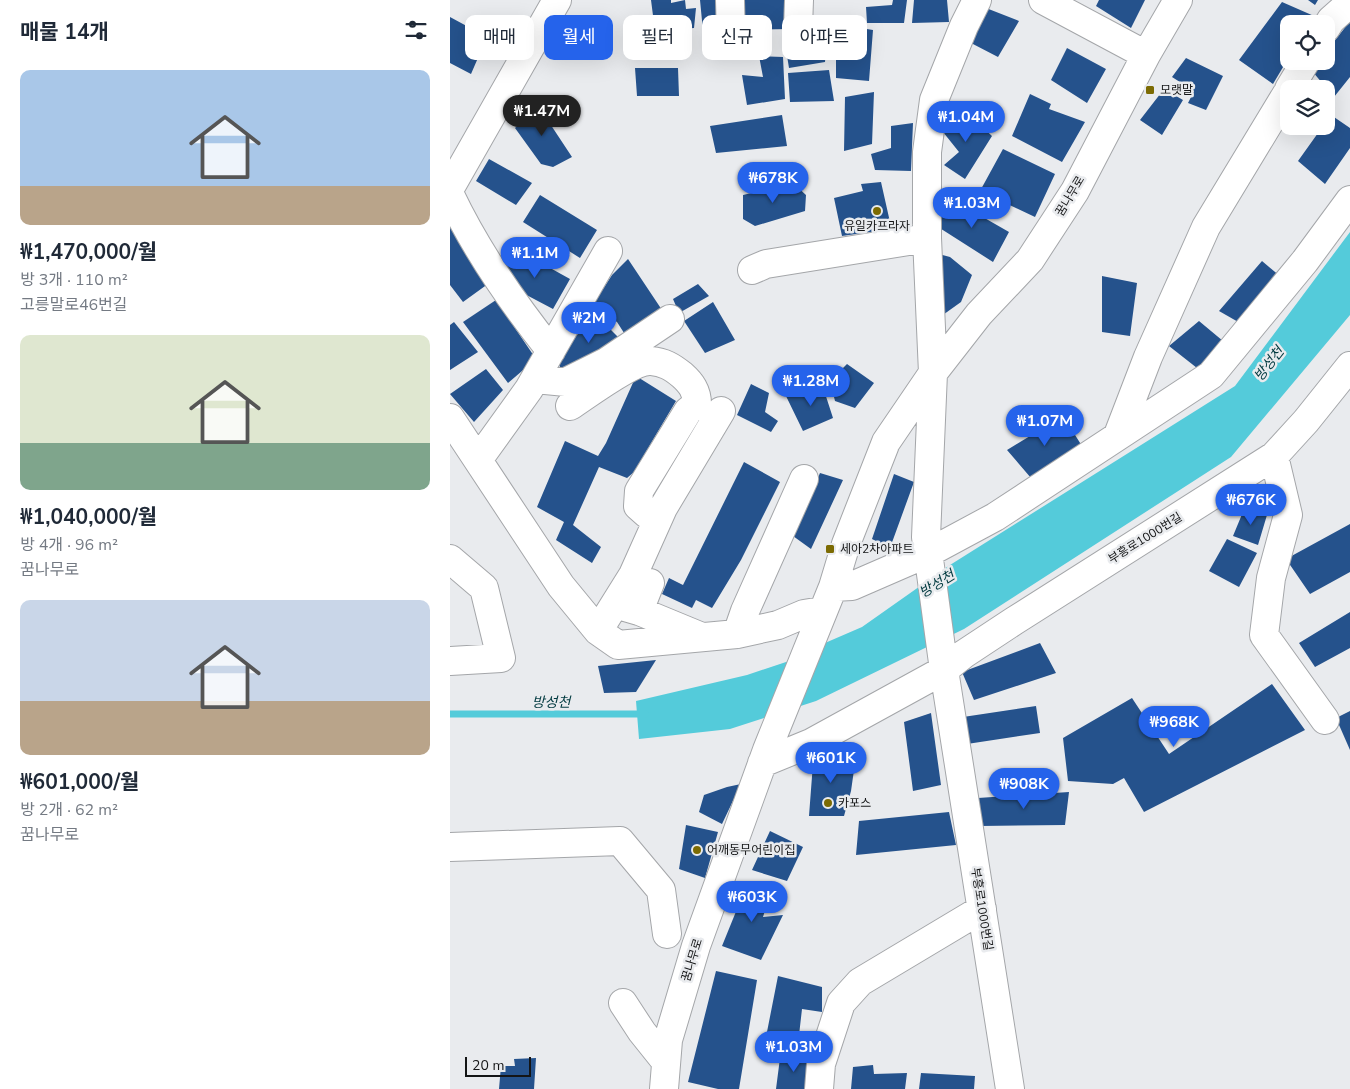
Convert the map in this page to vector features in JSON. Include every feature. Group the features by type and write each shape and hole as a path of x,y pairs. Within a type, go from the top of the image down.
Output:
{"street":[{"path":"450,188 557,0"},
{"path":"730,0 730,15"},
{"path":"798,15 799,0"},
{"path":"764,757 811,743 943,659 928,553 930,402 933,372 927,238 928,152 934,100 964,26 977,0"},
{"path":"1043,0 1146,55"},
{"name":"꿈나무로","path":"664,1089 668,1040 696,946 764,757 886,442 933,372 980,314 1030,260 1075,191 1146,55 1178,0"},
{"path":"1335,16 1350,3"},
{"path":"1118,435 1148,357 1206,227 1280,104"},
{"path":"450,195 479,250 521,313 552,351"},
{"path":"450,418 562,586 598,632 618,646 737,634 778,625 824,606 852,586 928,553 995,517 1211,375 1305,261 1350,200"},
{"path":"752,270 766,264 927,238"},
{"path":"478,460 552,351 608,252"},
{"path":"535,378 566,382 606,362 670,320"},
{"path":"570,406 622,372 649,361 670,365 691,383 697,396 697,404 688,411 639,491 638,506 646,514 659,517"},
{"name":"부흥로1000번길","path":"1010,1089 943,659 1014,621 1274,456 1347,375"},
{"path":"627,608 633,575 659,517 721,411"},
{"path":"1274,456 1288,515 1271,578 1264,635 1325,720"},
{"path":"737,634 745,611 804,479"},
{"path":"450,560 484,588 501,658 450,661"},
{"path":"598,632 627,608 650,583"},
{"path":"627,608 706,638"},
{"path":"450,846 620,841 661,890 667,934"},
{"path":"819,1089 821,1064 841,1003 860,982 982,909"},
{"path":"623,1003 642,1032 666,1062"}],"water":[{"path":"1350,232 1350,315 1231,457 964,629 816,701 730,729 639,739 636,701 747,675 795,659 818,646 862,627 950,565 1235,386"}],"building":[{"path":"651,0 671,0 671,3 685,0 686,9 696,8 694,28 692,28 692,15 653,15"},
{"path":"700,0 721,0 722,15 702,15 702,21"},
{"path":"737,0 789,0 790,15 782,15 782,29 772,29 772,15 738,15"},
{"path":"893,0 907,0 904,23 867,23 866,7 892,5"},
{"path":"914,0 947,0 949,22 912,23"},
{"path":"1099,0 1145,0 1131,28 1096,6"},
{"path":"1308,0 1318,0 1315,5"},
{"path":"1282,2 1312,15 1280,15 1281,70 1273,84 1239,60"},
{"path":"986,8 1019,21 998,57 971,43"},
{"path":"450,17 465,25 465,60 477,60 471,74 450,63"},
{"path":"1350,21 1350,77 1335,96 1335,80 1320,80 1312,71 1335,70 1335,40"},
{"path":"867,29 873,30 869,81 836,78 836,60 867,60"},
{"path":"1067,48 1106,69 1087,103 1051,80"},
{"path":"772,57 782,57 785,99 747,105 742,75 763,77 760,60 772,60"},
{"path":"1186,58 1223,76 1206,110 1188,103 1194,91 1172,77"},
{"path":"788,60 825,60 825,62 789,68"},
{"path":"635,68 678,68 679,96 637,96"},
{"path":"829,70 834,101 790,102 788,73"},
{"path":"1164,89 1183,100 1162,135 1140,120"},
{"path":"874,92 872,144 844,151 845,97"},
{"path":"1030,94 1051,104 1049,109 1085,122 1062,162 1012,136"},
{"path":"535,101 572,157 553,167 541,164 515,128 527,116 521,107"},
{"path":"962,108 992,136 965,179 944,165 959,152 943,132"},
{"path":"782,115 787,146 716,153 710,126"},
{"path":"1335,118 1350,128 1350,148 1325,184 1298,161 1317,135 1335,135"},
{"path":"913,123 911,171 875,170 871,154 891,148 891,126"},
{"path":"1003,149 1055,174 1035,217 980,191"},
{"path":"489,159 532,183 516,205 476,181"},
{"path":"881,182 892,231 842,236 834,198 863,191 861,184"},
{"path":"793,183 806,195 805,211 755,226 743,219 743,195"},
{"path":"540,195 597,230 580,258 523,222"},
{"path":"948,197 1009,232 993,262 935,225"},
{"path":"450,219 492,281 463,302 450,285"},
{"path":"516,249 570,279 553,309 517,290 501,277"},
{"path":"935,253 950,257 972,275 961,302 940,317"},
{"path":"628,259 664,313 636,331 634,327 626,336 617,322 592,306 612,275"},
{"path":"1262,261 1281,277 1240,323 1219,311"},
{"path":"1102,276 1137,283 1130,336 1102,332"},
{"path":"698,284 709,296 679,313 673,299"},
{"path":"496,300 536,359 508,383 463,322"},
{"path":"713,302 735,340 705,353 684,321"},
{"path":"595,314 623,342 564,374 559,365 576,336"},
{"path":"1199,321 1223,341 1197,368 1169,346"},
{"path":"454,322 478,352 450,370 450,325"},
{"path":"847,364 874,383 855,408 835,401 830,381"},
{"path":"486,369 503,390 474,422 450,394"},
{"path":"636,376 676,401 634,472 627,478 599,467 573,525 601,547 592,563 556,540 564,522 537,507 565,441 598,456 606,443"},
{"path":"751,384 769,393 765,412 778,421 771,432 737,415"},
{"path":"822,384 833,418 803,431 786,396"},
{"path":"1063,416 1082,446 1031,478 1007,450"},
{"path":"744,462 780,482 741,560 712,608 696,600 692,608 662,594 669,578 683,585"},
{"path":"820,473 843,480 811,549 793,536"},
{"path":"894,474 914,482 890,548 872,539"},
{"path":"1245,507 1267,515 1258,545 1233,536"},
{"path":"1350,524 1350,572 1310,594 1286,559"},
{"path":"1227,539 1257,553 1239,587 1209,571"},
{"path":"1350,612 1350,648 1315,667 1299,643"},
{"path":"1040,643 1056,673 974,700 962,672"},
{"path":"656,660 636,692 604,693 598,666"},
{"path":"1272,684 1305,730 1144,812 1124,778 1113,784 1068,781 1063,738 1132,698 1169,754"},
{"path":"1036,706 1040,733 967,744 963,717"},
{"path":"1350,711 1350,750 1336,718"},
{"path":"931,713 941,785 913,791 904,722"},
{"path":"814,750 856,756 851,791 844,816 809,816"},
{"path":"741,784 722,824 699,812 704,795"},
{"path":"1069,792 1065,825 980,826 978,798"},
{"path":"949,812 956,845 856,855 859,821"},
{"name":"어깨동무어린이집","path":"686,825 718,832 705,878 679,869"},
{"path":"770,831 803,847 787,881 752,870"},
{"path":"748,882 772,887 763,917 783,915 761,960 722,946"},
{"path":"716,971 757,980 739,1089 718,1089 688,1082"},
{"path":"778,976 822,987 822,1012 802,1009 798,1044 766,1037"},
{"path":"812,1055 808,1089 776,1089 780,1058"},
{"path":"536,1058 534,1089 499,1089 501,1066 515,1066 514,1059"},
{"path":"873,1065 874,1074 907,1073 905,1089 851,1089 853,1067"},
{"path":"921,1073 975,1076 974,1089 919,1089"}],"waterway":[{"name":"방성천","path":"450,714 645,714"}],"place":[{"name":"모랫말","path":"1150,90"},
{"name":"유일카프라자","path":"877,211"},
{"name":"세아2차아파트","path":"830,549"},
{"name":"카포스","path":"828,803"},
{"name":"어깨동무어린이집","path":"697,850"}]}
